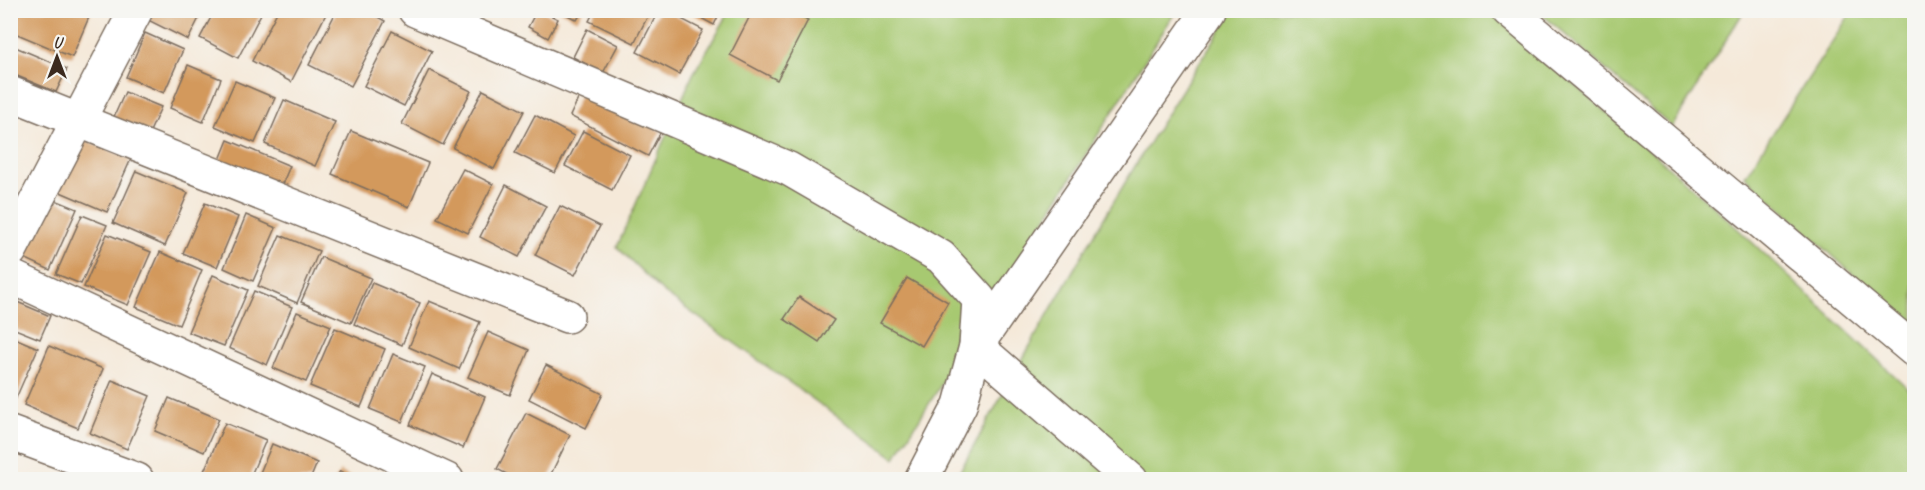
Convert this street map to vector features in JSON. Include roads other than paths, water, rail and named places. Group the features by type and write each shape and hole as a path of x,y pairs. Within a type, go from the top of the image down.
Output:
{"street":[{"path":"10,251 136,10"},
{"path":"415,10 789,169 940,257 978,299 976,346 960,405 921,480"},
{"path":"976,346 1209,10"},
{"path":"1508,10 1914,350"},
{"path":"10,93 567,316"},
{"path":"10,276 447,480"},
{"path":"976,346 1131,480"},
{"path":"10,433 137,480"}]}
